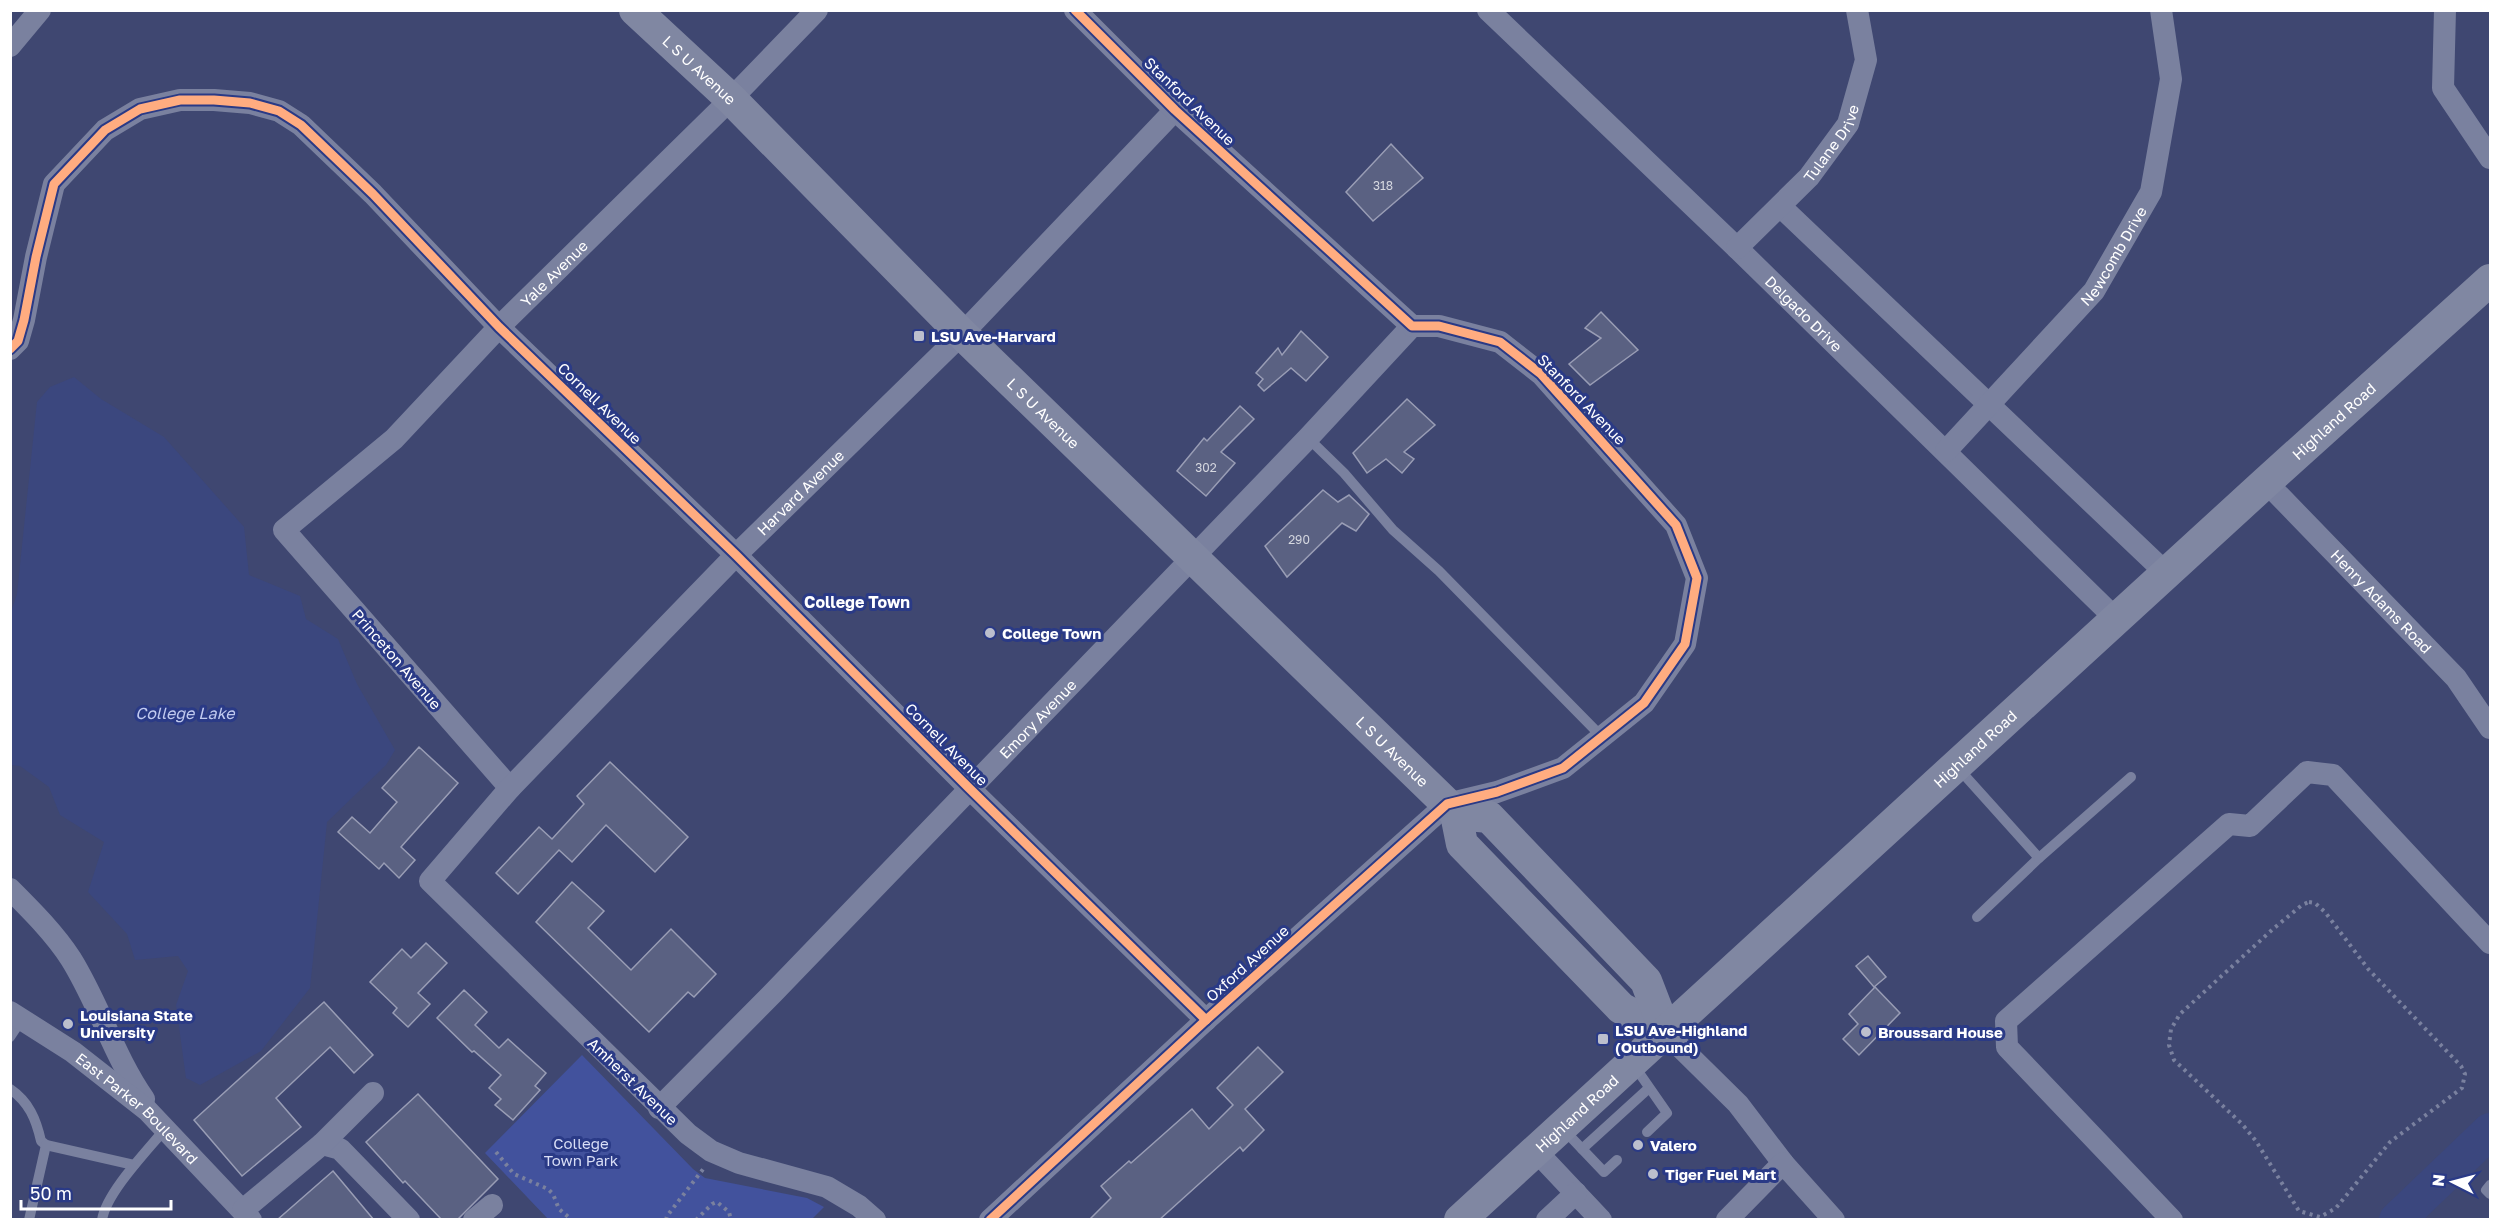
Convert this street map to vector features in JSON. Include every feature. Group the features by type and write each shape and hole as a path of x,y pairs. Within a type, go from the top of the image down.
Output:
{"street":[{"path":"10,46 40,10"},
{"name":"L S U Avenue","path":"635,10 731,99 962,334 1452,809"},
{"name":"Yale Avenue","path":"284,530 394,439 499,327 731,99 817,10"},
{"name":"Stanford Avenue","path":"1075,10 1175,110 1412,326 1439,326 1500,342 1541,374 1634,475 1676,525 1697,578 1685,644 1644,703 1563,768 1452,809"},
{"name":"Delgado Drive","path":"1488,10 1737,248 2116,619"},
{"name":"Tulane Drive","path":"1737,248 1809,177 1848,124 1866,60 1857,10"},
{"name":"Newcomb Drive","path":"1946,451 2094,291 2151,192 2171,79 2161,10"},
{"path":"2445,10 2443,88 2490,158"},
{"name":"Cornell Avenue","path":"10,349 18,341 24,320 36,256 54,184 105,129 140,109 180,100 214,100 250,104 279,111 301,125 373,194 499,327 736,555 1206,1020"},
{"name":"Harvard Avenue","path":"430,881 510,788 736,555 962,334 1175,110"},
{"path":"1780,206 2166,573"},
{"name":"Highland Road","path":"1460,1220 1536,1151 1572,1138 1641,1075 1666,1032 2166,573 2490,280"},
{"name":"Emory Avenue","path":"659,1108 773,993 1308,438 1412,326"},
{"name":"Henry Adams Road","path":"2266,482 2456,678 2490,728"},
{"name":"Princeton Avenue","path":"284,530 510,788"},
{"path":"2172,1220 2007,1047 2006,1021 2229,824 2250,826 2307,772 2333,775 2490,943"},
{"path":"1452,809 1489,817 1646,981 1666,1032 1738,1104 1783,1163 1834,1220"},
{"name":"Oxford Avenue","path":"990,1220 1206,1020 1452,809"},
{"name":"Amherst Avenue","path":"430,881 659,1108 711,1151 769,1173 827,1187 859,1206 875,1220"},
{"path":"10,890 71,959 112,1038 129,1077 165,1129"},
{"name":"East Parker Boulevard","path":"14,1023 95,1068 147,1110 247,1215"},
{"path":"247,1215 373,1093"},
{"path":"322,1144 340,1149 409,1220"},
{"path":"1536,1151 1601,1220"},
{"path":"1727,1220 1783,1163"},
{"path":"1547,1220 1576,1193"},
{"path":"474,1220 492,1205"}],"lane":[{"path":"1308,438 1344,473 1393,530 1439,571 1602,737"},
{"path":"1956,765 2039,858"},
{"path":"1977,917 2039,858 2131,777"},
{"path":"1641,1075 1667,1113 1647,1132"},
{"path":"10,1089 21,1096 36,1119 41,1141 46,1145 134,1165"},
{"path":"102,1220 103,1208 134,1165 165,1129"},
{"path":"1572,1138 1604,1172 1617,1160"},
{"path":"29,1220 46,1145"},
{"path":"2490,1185 2486,1190 2490,1194"}],"path":[{"path":"2308,902 2315,903 2325,912 2369,970 2461,1065 2464,1074 2462,1088 2390,1142 2336,1208 2320,1217 2308,1217 2292,1202 2256,1141 2242,1124 2174,1060 2169,1045 2171,1029 2180,1014 2288,917 2308,902"},
{"path":"666,1220 667,1215 700,1175 711,1151"},
{"path":"496,1152 514,1174 548,1189 553,1194 559,1209 572,1220"},
{"path":"696,1220 717,1202 729,1212 731,1220"}],"green space":[{"name":"College Town Park","path":"582,1055 693,1169 705,1178 807,1198 824,1207 811,1220 548,1219 485,1153"}],"water":[{"name":"College Lake","path":"74,377 101,399 164,437 244,527 249,575 300,596 306,619 338,639 357,684 395,750 386,765 327,822 310,988 261,1051 200,1085 186,1078 176,1005 188,971 178,956 135,960 127,934 88,892 104,842 60,815 49,787 20,766 11,765 11,612 17,594 37,402 50,387"}],"building":[{"path":"1391,144 1423,178 1373,221 1346,192"},
{"path":"1601,312 1638,350 1590,385 1569,364 1601,338 1585,328"},
{"path":"1301,331 1328,357 1306,381 1291,368 1264,391 1258,385 1263,379 1256,373 1278,348 1282,355"},
{"path":"1407,399 1435,425 1404,452 1414,459 1402,473 1386,459 1367,473 1353,453"},
{"path":"1240,406 1254,419 1221,452 1235,463 1206,496 1177,471 1204,438 1207,441"},
{"path":"1323,490 1338,502 1349,495 1369,514 1356,531 1342,523 1287,577 1265,546"},
{"path":"419,747 458,783 401,847 415,860 399,878 384,863 379,869 338,832 352,817 370,833 397,802 382,788"},
{"path":"610,762 688,837 655,872 606,825 572,862 559,850 518,894 496,873 539,827 552,839 584,804 577,796"},
{"path":"572,882 604,911 588,928 631,970 671,929 716,974 694,997 688,992 649,1032 536,922"},
{"path":"426,943 447,963 418,993 430,1004 408,1027 393,1013 397,1008 370,982 402,949 411,958"},
{"path":"1868,956 1886,977 1874,987 1856,966"},
{"name":"Broussard House","path":"1875,987 1900,1013 1859,1055 1843,1039 1858,1024 1849,1014"},
{"path":"464,990 487,1012 475,1025 499,1048 508,1039 546,1073 535,1086 540,1090 513,1120 495,1105 501,1099 489,1088 501,1075 474,1051 472,1052 437,1018"},
{"path":"324,1002 373,1055 354,1073 330,1047 276,1098 301,1127 242,1176 194,1120"},
{"path":"1258,1047 1283,1072 1245,1109 1264,1130 1243,1151 1240,1147 1159,1220 1089,1220 1111,1198 1101,1186 1129,1161 1131,1163 1192,1109 1209,1129 1233,1105 1217,1088"},
{"path":"418,1094 498,1179 457,1220 442,1220 405,1181 403,1183 366,1142"},
{"path":"333,1171 374,1220 277,1220"}],"waterway":[{"path":"2397,1220 2490,1131"}],"cycle path":[{"path":"990,1220 1206,1020 1447,804 1497,792 1563,768 1644,703 1685,644 1697,578 1676,525 1541,374 1500,342 1439,326 1412,326 1175,110 1075,10"},
{"path":"10,349 18,341 24,320 36,257 54,184 105,130 140,109 180,100 250,103 279,111 301,125 373,194 499,327 736,555 1206,1020"}],"place":[{"name":"LSU Ave-Harvard","path":"919,336"},
{"name":"College Town","path":"990,633"},
{"name":"Louisiana State University","path":"68,1024"},
{"name":"Broussard House","path":"1866,1032"},
{"name":"LSU Ave-Highland (Outbound)","path":"1603,1039"},
{"name":"Valero","path":"1638,1145"},
{"name":"Tiger Fuel Mart","path":"1653,1174"}],"district":[{"name":"College Town","path":"857,602"}]}
